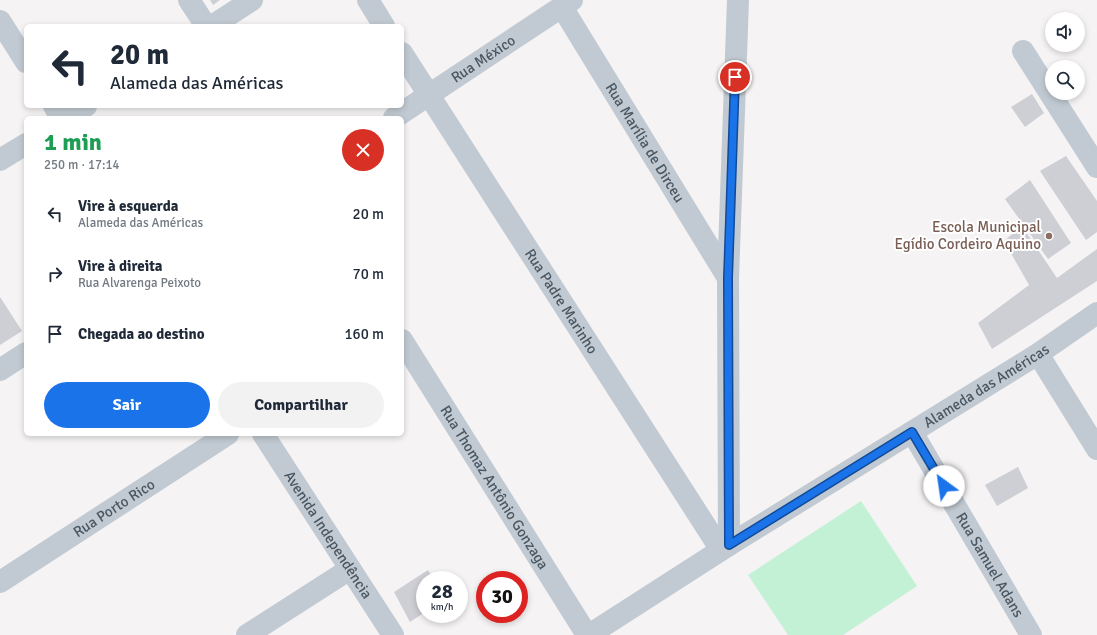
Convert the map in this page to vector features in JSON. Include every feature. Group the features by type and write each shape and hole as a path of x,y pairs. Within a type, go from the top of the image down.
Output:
{"street":[{"path":"189,0 205,24"},
{"path":"215,24 252,0"},
{"path":"368,0 383,24"},
{"path":"725,547 728,278 738,0"},
{"name":"Rua Marília de Dirceu","path":"567,3 728,278"},
{"name":"Rua México","path":"397,116 567,3"},
{"path":"0,21 24,59"},
{"path":"1023,51 1097,167"},
{"name":"Rua Padre Marinho","path":"404,56 725,547"},
{"path":"70,116 83,108"},
{"path":"0,160 24,145"},
{"name":"Alameda das Américas","path":"588,635 725,547 1038,354 1097,313"},
{"name":"Rua Thomaz Antônio Gonzaga","path":"404,343 588,635"},
{"path":"0,370 24,354"},
{"path":"1038,354 1097,449"},
{"name":"Rua Samuel Adans","path":"912,432 1031,635"},
{"name":"Rua Porto Rico","path":"0,582 225,436"},
{"name":"Avenida Independência","path":"264,436 393,635"},
{"path":"247,635 350,569"}],"green space":[{"path":"861,501 917,586 843,635 788,635 748,575"}],"building":[{"path":"210,0 220,0 213,5"},
{"path":"1032,94 1044,113 1025,127 1011,107"},
{"path":"1066,156 1097,201 1097,232 1086,240 1040,171"},
{"path":"1030,180 1071,243 1048,259 1005,199"},
{"path":"1022,226 1057,278 1097,249 1097,281 992,349 978,323 1029,285 1004,241"},
{"path":"0,297 22,331 0,345"},
{"path":"1018,467 1028,488 997,506 985,485"},
{"path":"416,578 416,618 410,622 394,592"}],"place":[{"name":"Escola Municipal Egídio Cordeiro Aquino","path":"1049,236"}],"route":[{"path":"735,77 728,278 729,545 912,432 944,486"}]}
